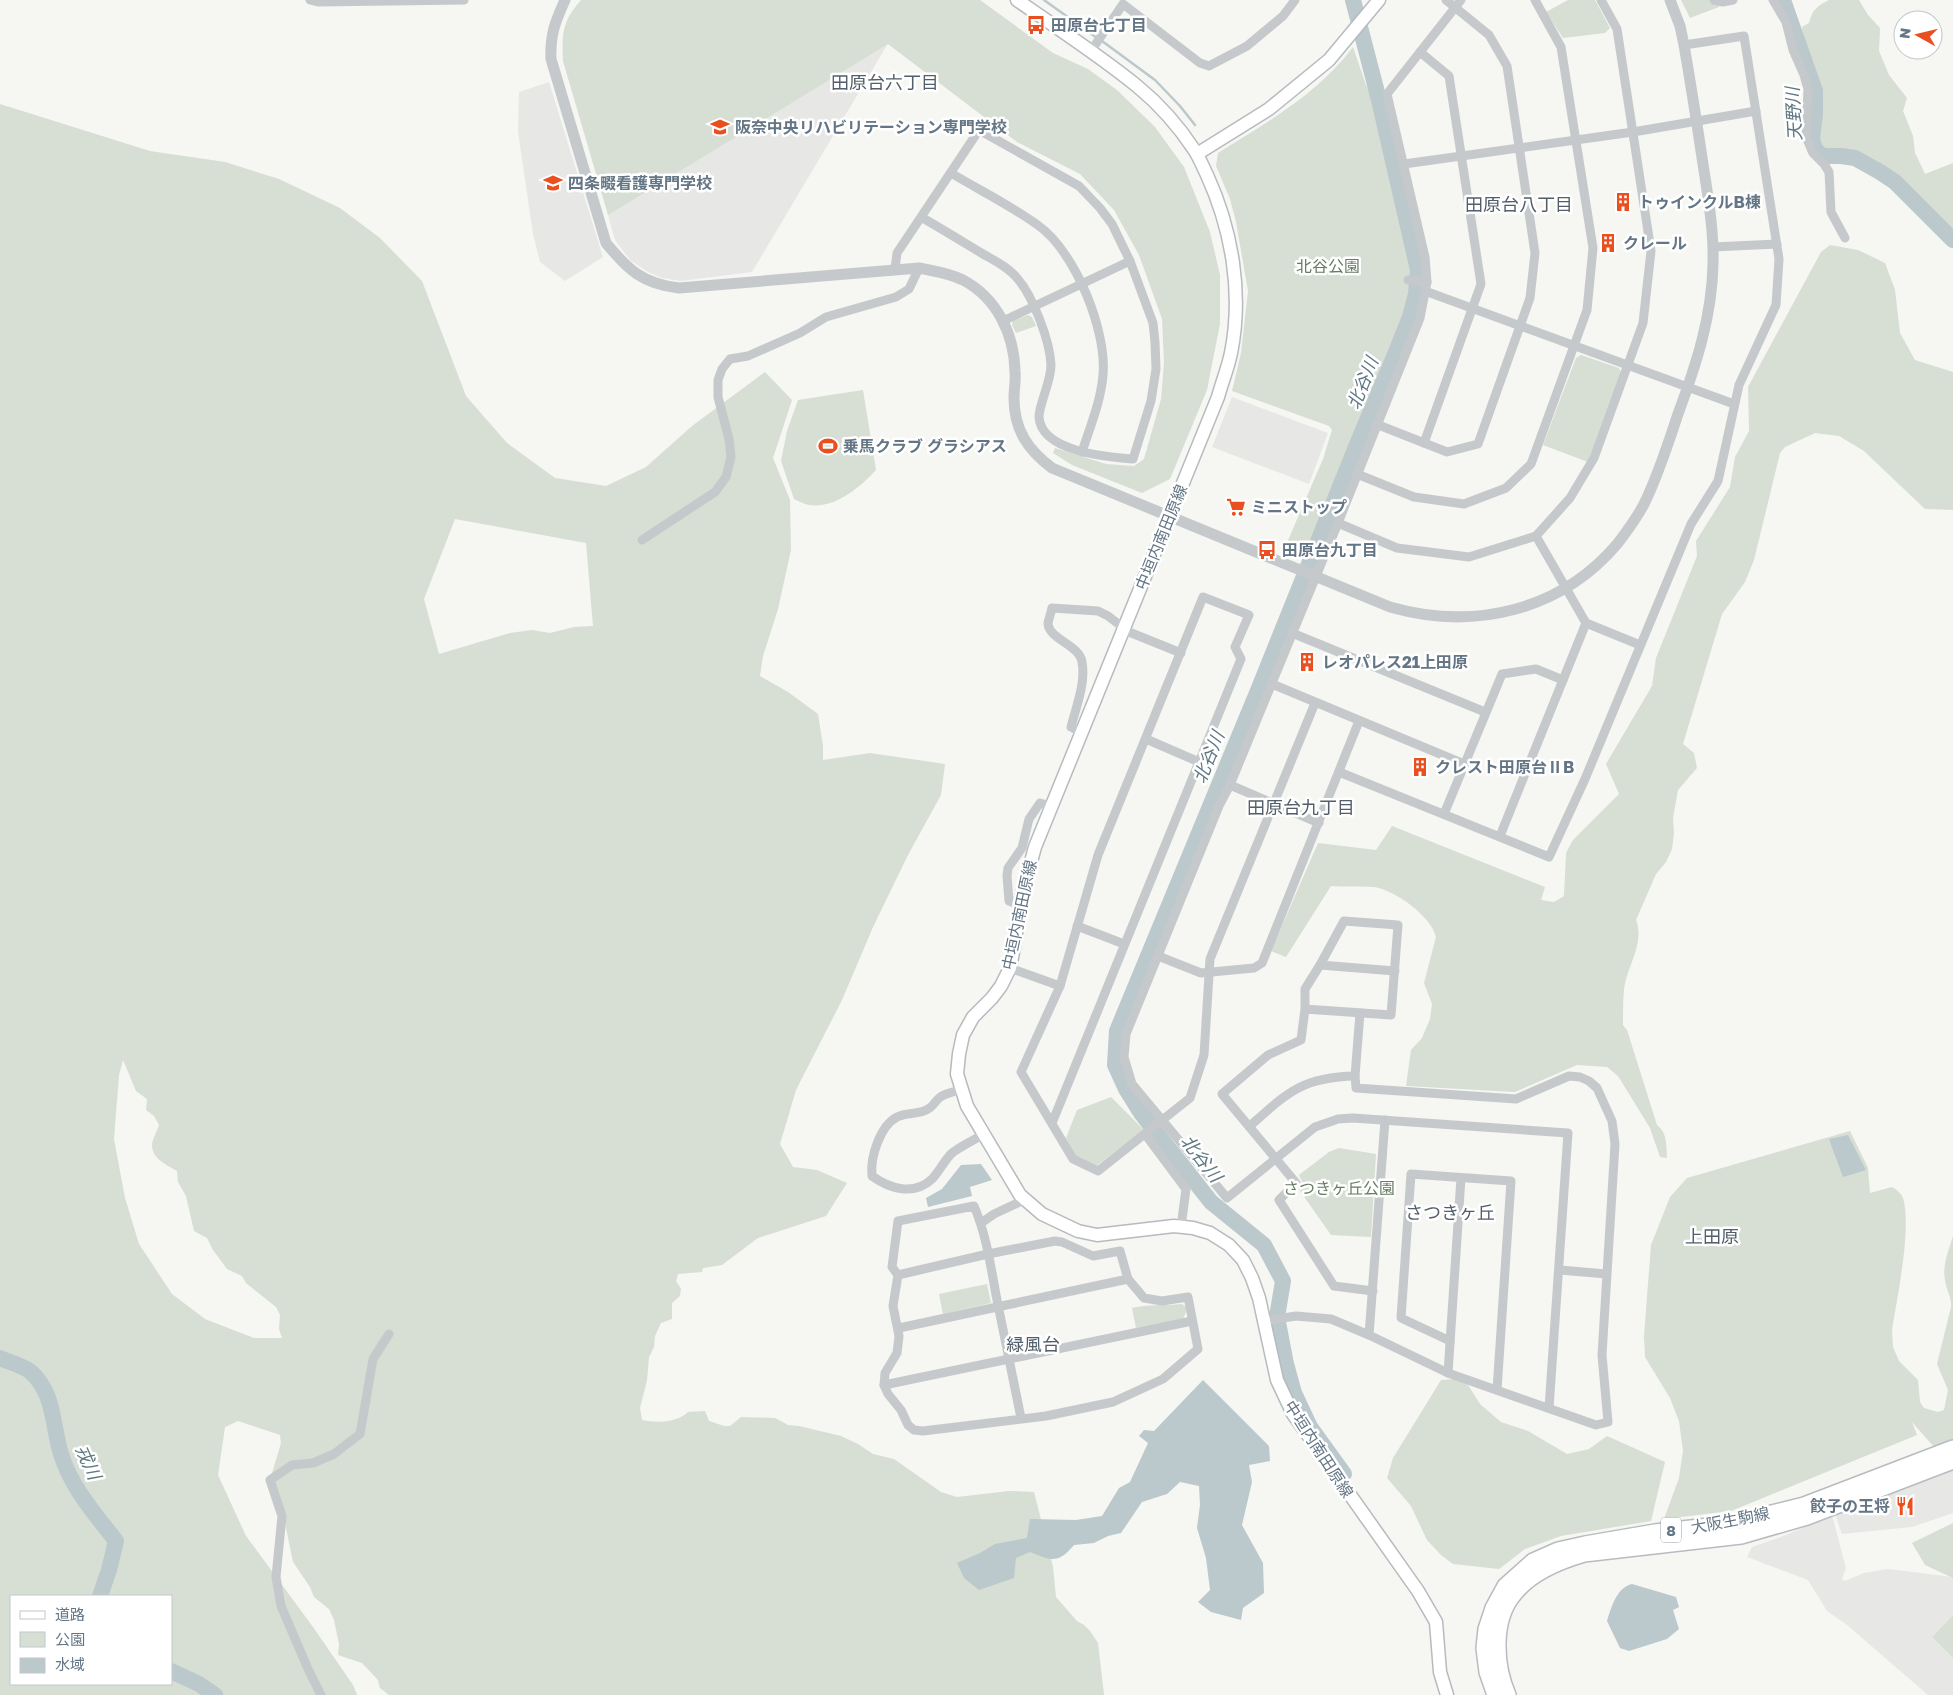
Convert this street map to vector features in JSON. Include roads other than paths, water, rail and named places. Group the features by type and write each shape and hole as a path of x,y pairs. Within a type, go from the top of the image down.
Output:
{"main road":[{"name":"中垣内南田原線","path":"1017,0 1091,51 1138,87 1170,119 1196,154 1214,192 1227,230 1234,266 1235,303 1231,352 1218,397 1099,685 1032,855 1020,905 1010,968 1002,986 973,1017 963,1035 957,1074 960,1090 967,1106 1009,1179 1024,1200 1042,1214 1060,1224 1097,1236 1155,1228 1193,1228 1210,1233 1229,1245 1243,1260 1259,1298 1277,1380 1293,1414 1418,1591 1436,1622 1440,1672 1447,1695"},
{"path":"1196,154 1269,109 1329,60 1379,0"},
{"name":"大阪生駒線","path":"1508,1695 1500,1670 1497,1648 1499,1631 1514,1593 1541,1571 1562,1561 1584,1554 1674,1537 1804,1505 1953,1448"},
{"name":"大阪生駒線","path":"1494,1695 1487,1672 1484,1648 1486,1628 1493,1608 1505,1586 1533,1561 1558,1550 1585,1544 1674,1537 1741,1536 1807,1517 1953,1461"}],"street":[{"path":"310,0 318,2 464,0"},
{"path":"565,0 554,24 550,41 551,59 606,243 621,262 633,273 647,281 679,288 919,268 962,280 993,304 1003,321 1014,356 1016,418 1024,439 1036,457 1052,468 1390,607 1407,612 1453,618 1491,615 1517,610 1565,589 1604,559 1627,531 1644,505 1697,362 1707,323 1711,290 1712,247 1708,196 1684,45 1680,26 1670,0"},
{"path":"1091,51 1123,4 1200,63 1209,66 1248,46 1283,16 1295,0"},
{"path":"1376,424 1448,452 1478,444 1530,298 1535,253 1507,66 1489,35 1458,4 1446,0"},
{"path":"1357,474 1414,497 1464,504 1506,488 1530,464 1587,310 1593,248 1561,47 1535,0"},
{"path":"1338,522 1398,548 1469,557 1536,536 1570,498 1594,458 1643,323 1651,251 1617,29 1601,0"},
{"path":"1714,0 1722,2 1733,0"},
{"path":"1773,0 1786,22 1793,50 1804,75 1808,89 1806,136 1813,153 1829,172 1831,212 1845,238"},
{"path":"1458,4 1386,94 1404,164 1424,257 1425,285 1420,318 1338,522 1314,575 1272,684 1230,785 1219,806 1126,1034 1124,1056 1132,1084 1227,1198 1304,1135 1316,1127 1338,1119 1353,1118 1568,1133 1549,1408"},
{"path":"1339,772 1549,857 1585,779 1691,524 1718,481 1739,385 1776,305 1779,259 1744,36 1684,45"},
{"path":"1420,52 1450,76 1481,284 1474,308 1424,443"},
{"path":"1404,164 1633,132 1756,111"},
{"path":"896,269 897,253 921,217 951,173 979,130 1078,186 1100,208 1112,224 1130,261 1153,323 1156,369 1151,401 1133,459 1082,452 1064,446 1051,437 1042,427 1039,416 1051,366 1049,348 1033,306 1017,278 1008,269 921,217"},
{"path":"951,173 1038,225 1053,238 1065,253 1082,283 1100,334 1104,372 1102,390 1082,452"},
{"path":"1712,247 1777,244"},
{"path":"1003,321 1130,261"},
{"path":"642,540 714,492 726,477 731,457 729,439 718,397 718,380 722,369 730,359 748,356 800,333 826,317 896,297 909,289 919,268"},
{"path":"1408,280 1425,285 1474,308 1520,326 1734,404"},
{"path":"1536,536 1586,623 1640,645"},
{"path":"1052,1123 1242,658 1236,647 1249,614 1203,597 1098,855 1060,986 1021,1072 1073,1159 1098,1171 1190,1098 1204,1055 1210,958 1315,703"},
{"path":"1081,732 1071,727 1082,682 1082,662 1078,653 1050,630 1048,623 1052,608 1098,611 1123,628 1181,652"},
{"path":"1500,836 1586,623"},
{"path":"1292,633 1485,712"},
{"path":"1444,814 1502,674 1536,669 1563,680"},
{"path":"1082,682 1099,685"},
{"path":"1272,684 1464,764"},
{"path":"1158,956 1201,973 1254,968 1262,962 1359,721"},
{"path":"1146,739 1199,762"},
{"path":"1230,785 1319,822"},
{"path":"1020,905 1009,901 1006,876 1008,868 1022,848 1029,819 1040,803 1051,806"},
{"path":"1305,1009 1391,1015 1398,925 1344,921 1305,989 1305,1009 1301,1040 1268,1055 1222,1094 1296,1183 1279,1200 1334,1286 1373,1291"},
{"path":"1077,926 1124,944"},
{"path":"1320,965 1395,971"},
{"path":"1010,968 1060,986"},
{"path":"1264,1321 1296,1316 1331,1319 1448,1373 1596,1425 1608,1422 1602,1355 1615,1134 1612,1121 1596,1088 1589,1081 1580,1077 1570,1076 1516,1099 1356,1088 1354,1076 1360,1014"},
{"path":"1250,1126 1282,1097 1302,1086 1330,1076 1354,1076"},
{"path":"960,1090 941,1096 928,1109 898,1116 891,1122 884,1131 874,1156 871,1166 872,1176 894,1188 915,1189 933,1179 952,1153 984,1134"},
{"path":"1369,1335 1385,1120"},
{"path":"1145,1134 1186,1189 1182,1227"},
{"path":"1450,1341 1401,1318 1412,1174 1511,1181 1497,1390"},
{"path":"1448,1373 1461,1178"},
{"path":"981,1223 994,1214 1024,1200"},
{"path":"898,1276 988,1254 1055,1241 1062,1242 1093,1256 1120,1251 1128,1279 1144,1298 1162,1301 1188,1297 1198,1349 1163,1379 1113,1402 1046,1416 924,1431 914,1430 908,1425 901,1410 888,1394 884,1385 885,1373 897,1354 899,1328 893,1306 898,1276 892,1267 898,1221 974,1206 981,1223 988,1254 1021,1418"},
{"path":"1560,1270 1606,1274"},
{"path":"899,1328 1128,1279"},
{"path":"884,1385 1192,1321"},
{"path":"321,1695 281,1606 276,1577 282,1516 270,1480 292,1465 313,1463 334,1454 360,1434 373,1359 389,1334"}],"water":[{"path":"1848,1135 1866,1170 1843,1177 1829,1139"},
{"path":"981,1164 992,1180 970,1187 972,1196 928,1207 926,1198 942,1189 961,1165"},
{"path":"1203,1380 1269,1446 1270,1461 1249,1465 1252,1482 1242,1525 1263,1563 1264,1593 1243,1608 1241,1620 1211,1612 1198,1602 1210,1590 1206,1558 1197,1528 1200,1505 1199,1486 1180,1482 1167,1494 1142,1502 1121,1533 1108,1536 1094,1543 1074,1545 1059,1558 1049,1559 1030,1552 1016,1558 1014,1578 979,1590 964,1578 957,1563 995,1544 1027,1538 1030,1519 1076,1520 1102,1516 1119,1488 1130,1482 1148,1443 1139,1436 1144,1430 1154,1431"},
{"path":"1632,1584 1676,1597 1679,1607 1673,1610 1679,1629 1667,1639 1629,1651 1620,1648 1607,1621 1613,1604 1622,1589"}],"waterway":[{"path":"1044,0 1097,38"},
{"name":"北谷川","path":"1344,1474 1310,1427 1294,1393 1277,1317 1283,1281 1264,1245 1211,1202 1141,1113 1126,1089 1115,1065 1117,1031 1396,352 1410,317 1416,294 1418,270 1379,100 1353,0"},
{"name":"天野川","path":"1783,0 1815,91 1812,139 1815,149 1822,156 1855,158 1880,172 1895,182 1953,240"},
{"path":"1102,41 1155,80 1195,125"},
{"name":"戎川","path":"0,1358 31,1372 45,1390 52,1410 58,1443 65,1466 84,1500 116,1541 100,1595"},
{"name":"戎川","path":"172,1671 199,1684 215,1695"}],"place":[{"name":"田原台七丁目","path":"1036,25"},
{"name":"阪奈中央リハビリテーション専門学校","path":"720,127"},
{"name":"四条畷看護専門学校","path":"553,183"},
{"name":"トゥインクルB棟","path":"1623,202"},
{"name":"クレール","path":"1608,243"},
{"name":"乗馬クラブ グラシアス","path":"828,446"},
{"name":"ミニストップ","path":"1236,507"},
{"name":"田原台九丁目","path":"1267,550"},
{"name":"レオパレス21上田原","path":"1307,662"},
{"name":"クレスト田原台ⅡB","path":"1420,767"},
{"name":"餃子の王将","path":"1905,1506"}],"district":[{"name":"田原台六丁目","path":"885,82"},
{"name":"田原台八丁目","path":"1519,204"},
{"name":"田原台九丁目","path":"1301,807"},
{"name":"さつきヶ丘","path":"1450,1212"},
{"name":"上田原","path":"1712,1236"},
{"name":"緑風台","path":"1033,1344"}],"park label":[{"name":"北谷公園","path":"1328,266"},
{"name":"さつきヶ丘公園","path":"1339,1188"}]}
